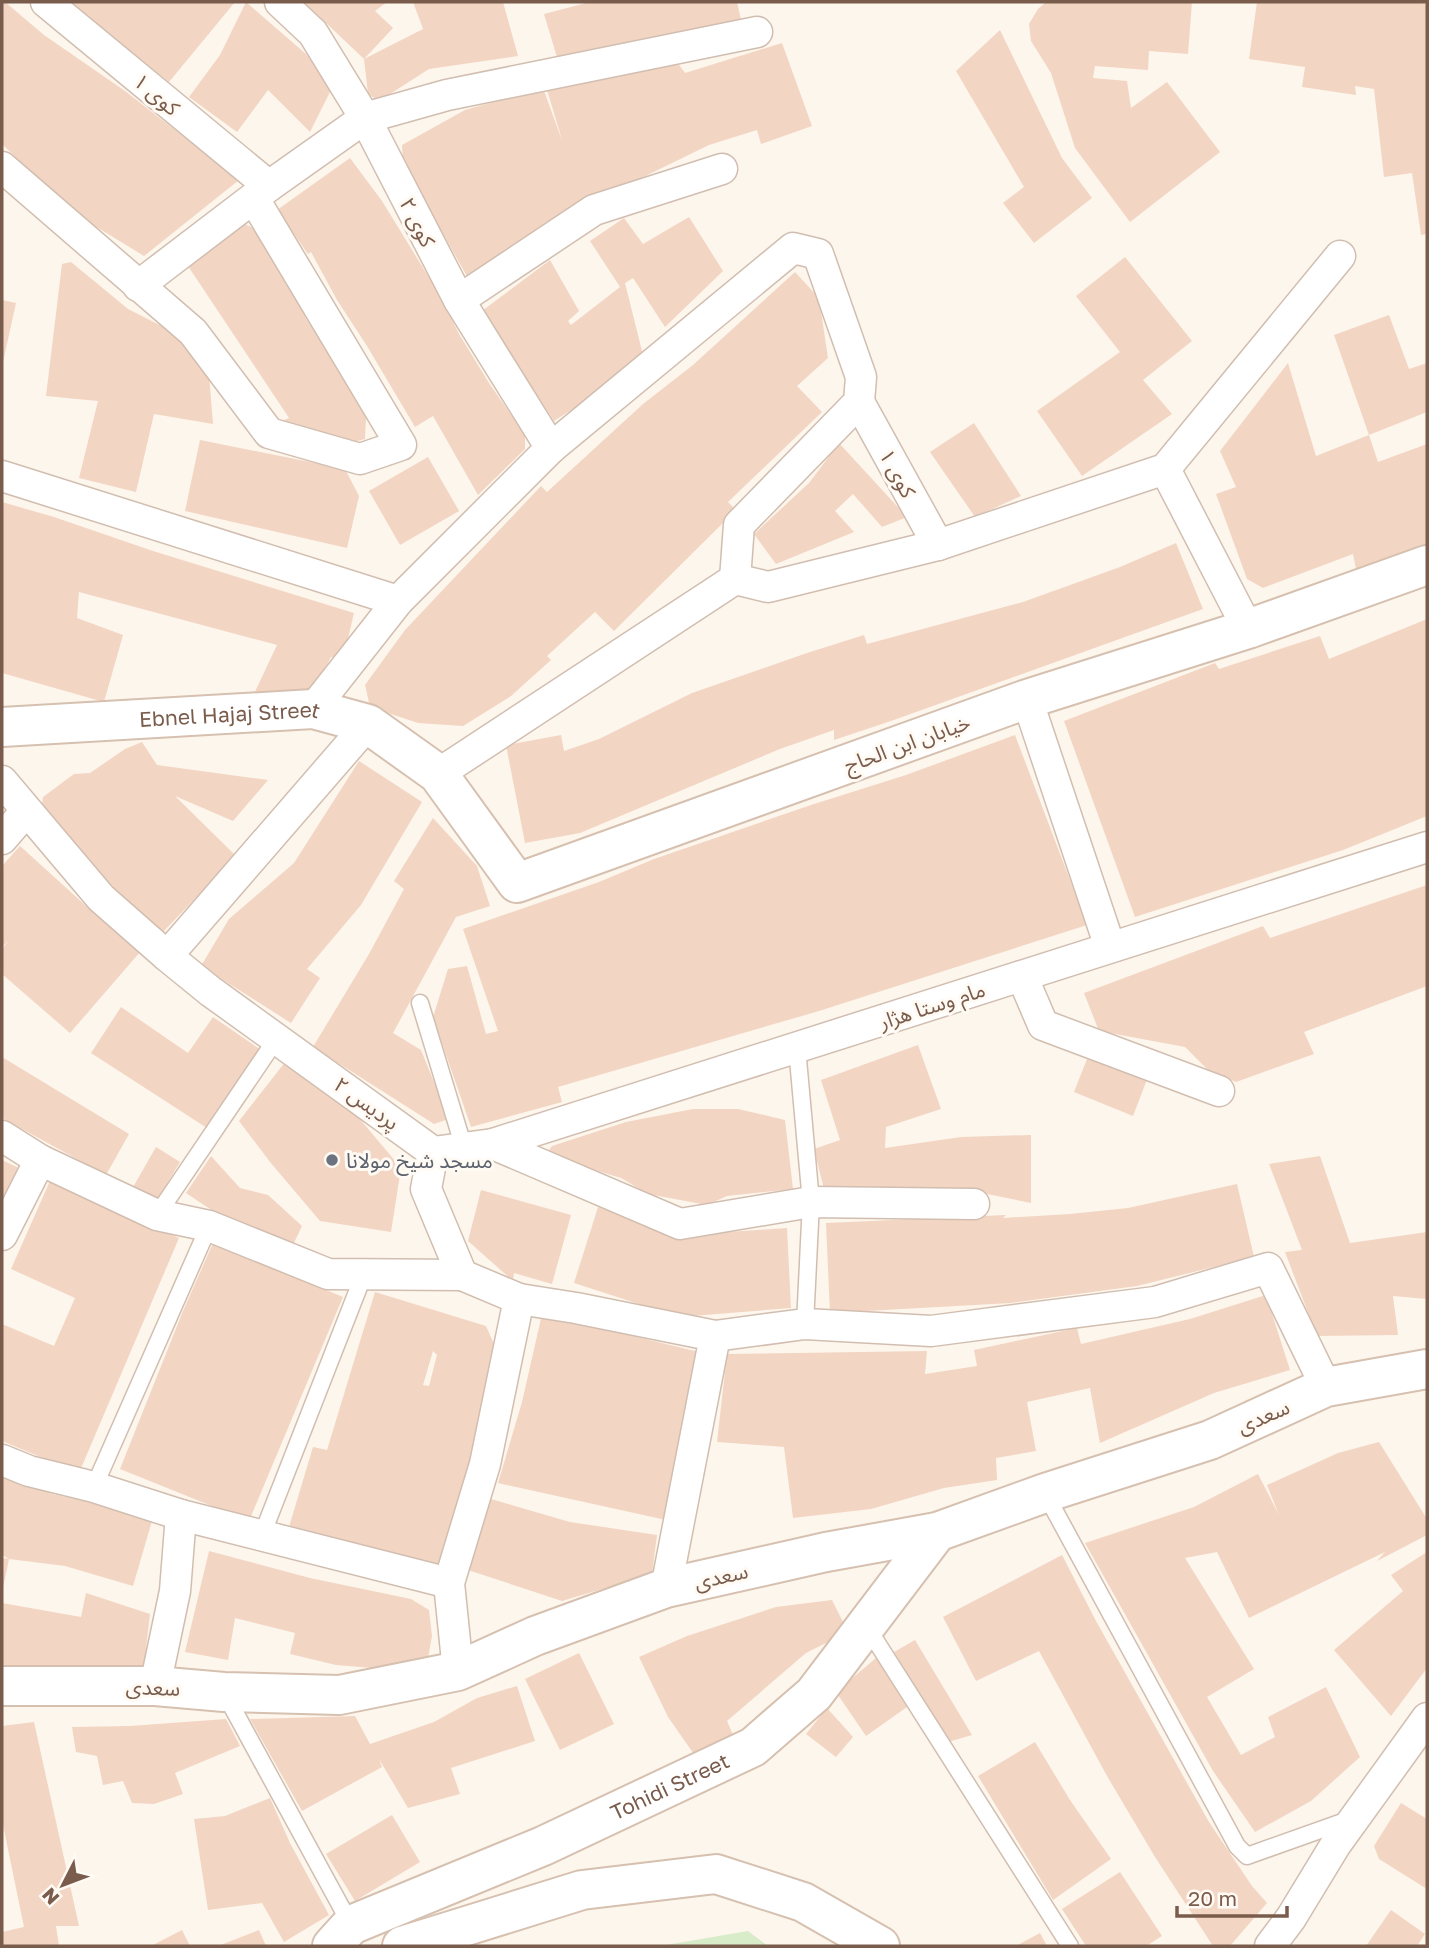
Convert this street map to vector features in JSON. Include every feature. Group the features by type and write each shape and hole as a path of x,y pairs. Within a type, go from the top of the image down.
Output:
{"street":[{"name":"کوی ۱","path":"46,2 261,192 401,444 360,459 269,433 193,332 138,286"},
{"name":"کوی ۲","path":"280,2 313,33 365,118 458,300 551,447"},
{"path":"2,167 138,286 261,192 365,118 447,95 757,32"},
{"path":"458,300 594,210 722,169"},
{"path":"313,709 398,601 551,447 793,248 818,254 861,377 859,402 739,525 735,579"},
{"path":"438,774 735,579 768,587 937,545 1166,469 1340,256"},
{"name":"کوی ۱","path":"859,402 937,545"},
{"path":"1166,469 1248,629"},
{"path":"2,476 398,601"},
{"name":"خیابان ابن الحاج","path":"438,774 517,883 1027,699 1248,629 1427,565"},
{"path":"1027,699 1110,947"},
{"name":"Ebnel Hajaj Street","path":"2,727 313,709 368,724 438,774"},
{"path":"167,956 368,724"},
{"name":"پردیس ۲","path":"2,781 101,898 167,956 210,991 433,1152"},
{"path":"2,839 26,811"},
{"name":"مام وستا هژار","path":"433,1152 479,1146 797,1048 1427,847"},
{"path":"1021,976 1043,1025 1219,1091"},
{"path":"2,1136 40,1160 157,1215 209,1226 328,1274 462,1275 519,1299 715,1336 805,1324 932,1331 1156,1302 1268,1268 1326,1387"},
{"path":"479,1146 680,1224 811,1202 974,1205"},
{"path":"433,1152 426,1189 462,1275"},
{"path":"2,1235 40,1160"},
{"path":"458,1671 449,1583 485,1464 519,1299"},
{"path":"666,1588 715,1336"},
{"name":"سعدی","path":"2,1686 155,1686 224,1692 340,1695 458,1671 535,1636 666,1588 826,1552 937,1532 1045,1493 1210,1440 1326,1387 1427,1369"},
{"path":"2,1460 29,1471 94,1487 181,1515 449,1583"},
{"path":"155,1686 175,1591 181,1515"},
{"name":"Tohidi Street","path":"342,1935 543,1846 754,1747 814,1694 937,1532"},
{"path":"1270,1946 1355,1818 1427,1718"},
{"path":"402,1946 582,1890 716,1874 803,1902 880,1946"}],"lane":[{"path":"420,1003 479,1146"},
{"path":"157,1215 277,1038"},
{"path":"797,1048 811,1202 805,1324"},
{"path":"94,1487 209,1226"},
{"path":"262,1535 364,1274"},
{"path":"1045,1493 1237,1846 1247,1857 1355,1818"},
{"path":"867,1627 1070,1946"},
{"path":"224,1692 342,1935"}],"green space":[{"path":"748,1931 768,1946 660,1946"}],"building":[{"path":"2,2 44,35 125,91 239,180 144,256 95,226 52,192 2,144"},
{"path":"68,2 235,2 169,82"},
{"path":"246,2 306,54 333,86 310,132 268,90 237,132 189,97 220,55"},
{"path":"304,2 387,2 375,11 393,28 364,59"},
{"path":"413,2 503,2 518,56 429,69 379,101 368,94 364,59 423,29"},
{"path":"590,2 737,2 741,20 559,64 544,14"},
{"path":"1046,2 1192,2 1188,54 1149,51 1148,70 1095,66 1093,78 1127,81 1131,108 1167,82 1220,152 1130,222 1075,148 1051,73 1031,41 1029,24"},
{"path":"1257,2 1427,4 1427,234 1421,235 1412,173 1384,177 1374,89 1355,86 1356,95 1302,87 1305,67 1249,59"},
{"path":"1000,30 1062,158 1092,198 1034,243 1003,203 1024,187 956,71"},
{"path":"782,43 812,126 761,144 757,130 709,145 588,204 468,278 403,163 402,145 465,110 543,88 563,143 547,90 677,62 685,73"},
{"path":"350,158 382,201 441,297 459,334 525,435 525,449 478,495 433,416 415,427 337,300 311,252 308,254 277,210"},
{"path":"689,217 723,271 665,327 633,278 625,283 643,355 610,385 554,421 482,311 550,260 579,311 568,321 571,325 620,287 590,241 624,218 643,244"},
{"path":"243,223 257,230 309,313 305,317 346,380 366,418 365,439 342,445 282,421 289,418 184,260"},
{"path":"1125,257 1192,341 1143,380 1172,414 1082,476 1037,411 1120,352 1076,296"},
{"path":"71,262 128,309 183,337 209,374 213,424 154,414 136,492 79,478 98,401 46,396 62,264"},
{"path":"795,272 819,298 828,358 797,386 822,412 728,502 736,510 614,631 595,612 547,656 551,660 511,696 463,726 418,723 370,707 365,685 405,630 541,486 547,492 643,404 693,365"},
{"path":"2,300 16,303 3,362 2,362"},
{"path":"1389,315 1409,369 1427,363 1427,412 1369,435 1334,335"},
{"path":"1288,363 1316,456 1369,435 1378,462 1427,444 1427,546 1356,569 1353,554 1263,588 1247,579 1216,494 1236,487 1220,451"},
{"path":"974,423 1021,496 975,517 930,452"},
{"path":"200,440 345,469 359,496 347,548 185,511"},
{"path":"839,443 907,517 882,527 853,494 835,511 854,532 776,564 754,534 809,483"},
{"path":"428,457 459,511 400,545 369,491"},
{"path":"2,502 354,613 343,660 331,657 307,701 252,698 277,645 79,592 77,618 123,635 104,702 2,673"},
{"path":"1176,543 1203,609 834,740 834,730 780,749 580,833 525,843 506,745 561,735 564,751 599,739 692,693 807,653 864,635 867,644 1023,602 1120,567"},
{"path":"1427,619 1427,816 1343,850 1135,917 1064,721 1215,663 1219,669 1320,636 1329,659"},
{"path":"1015,735 1087,925 819,1011 558,1087 562,1102 471,1127 433,1017 448,969 467,966 486,1034 498,1031 463,929 599,882 654,859 906,775"},
{"path":"142,742 157,765 268,780 233,821 175,796 236,856 161,934 41,812 43,797 74,774 90,773 125,749"},
{"path":"359,761 422,802 361,905 307,969 320,978 291,1023 201,966 229,919 294,863"},
{"path":"433,818 477,866 490,906 456,917 393,1033 421,1050 449,1119 434,1124 313,1047 369,954 404,889 394,881"},
{"path":"20,846 140,952 70,1033 2,974 2,949 9,940 2,947 2,866"},
{"path":"1427,885 1427,986 1304,1032 1314,1054 1236,1082 1208,1070 1185,1047 1099,1031 1084,993 1263,926 1270,938"},
{"path":"121,1007 188,1053 213,1017 261,1050 207,1128 91,1053"},
{"path":"918,1045 941,1109 886,1127 885,1148 961,1137 1031,1135 1031,1203 962,1189 825,1193 814,1149 840,1140 821,1080"},
{"path":"1089,1054 1148,1077 1133,1116 1074,1092"},
{"path":"2,1057 129,1134 106,1175 2,1118"},
{"path":"286,1061 343,1099 401,1168 391,1232 320,1221 239,1121"},
{"path":"693,1109 738,1109 785,1120 793,1189 727,1196 707,1205 648,1194 621,1178 545,1155 552,1146 626,1122"},
{"path":"156,1147 180,1162 156,1202 132,1189"},
{"path":"211,1156 240,1188 268,1195 302,1226 293,1245 213,1211 186,1193"},
{"path":"1320,1156 1350,1243 1427,1232 1427,1299 1393,1296 1398,1335 1317,1336 1285,1252 1302,1250 1269,1164"},
{"path":"2,1160 19,1168 2,1203"},
{"path":"50,1181 179,1238 79,1473 2,1441 2,1324 54,1346 75,1298 11,1269"},
{"path":"1237,1184 1254,1257 1137,1286 1011,1303 830,1313 826,1223 1070,1214 1128,1208"},
{"path":"481,1190 571,1215 552,1284 514,1273 513,1281 468,1241"},
{"path":"598,1207 648,1223 698,1234 787,1228 791,1308 679,1317 574,1283"},
{"path":"213,1243 343,1297 249,1521 120,1469"},
{"path":"375,1292 486,1326 497,1351 443,1570 289,1527 313,1447 327,1450","holes":["433,1351 437,1355 429,1386 423,1385"]},
{"path":"1266,1295 1290,1370 1214,1393 1100,1443 1090,1388 1027,1402 1036,1451 996,1458 997,1480 944,1488 871,1509 793,1518 784,1447 717,1442 727,1354 927,1351 925,1374 977,1366 974,1350 1077,1328 1081,1344 1190,1319"},
{"path":"542,1314 699,1352 679,1439 666,1520 498,1483 522,1402"},
{"path":"1379,1442 1427,1519 1427,1535 1377,1561 1385,1552 1249,1618 1217,1552 1185,1558 1254,1669 1207,1697 1241,1755 1275,1737 1268,1717 1326,1687 1360,1757 1311,1801 1255,1832 1213,1771 1085,1543 1194,1507 1258,1474 1279,1515 1267,1485 1338,1453"},
{"path":"2,1474 52,1494 152,1521 133,1586 65,1566 9,1559 2,1555"},
{"path":"491,1499 570,1522 657,1535 652,1574 562,1601 468,1570"},
{"path":"209,1551 310,1578 411,1599 429,1610 432,1636 428,1658 397,1670 336,1665 290,1654 295,1633 235,1618 228,1660 185,1652"},
{"path":"1427,1552 1427,1668 1391,1716 1334,1650 1403,1591 1391,1575"},
{"path":"1062,1555 1209,1822 1252,1886 1267,1903 1230,1946 1213,1946 1155,1857 1039,1651 976,1681 943,1617"},
{"path":"2,1558 9,1559 2,1593"},
{"path":"86,1593 150,1614 144,1666 70,1670 2,1668 2,1603 81,1617"},
{"path":"832,1600 848,1632 806,1653 727,1721 737,1744 698,1760 668,1717 639,1657 687,1636 776,1607"},
{"path":"915,1640 972,1735 948,1742 894,1652"},
{"path":"579,1653 614,1724 560,1750 525,1679"},
{"path":"876,1658 907,1707 866,1736 836,1692"},
{"path":"517,1686 535,1741 451,1768 460,1794 408,1808 379,1759 382,1767 302,1811 250,1719 355,1716 370,1744 434,1722 477,1698"},
{"path":"827,1708 853,1737 836,1757 806,1734"},
{"path":"226,1719 240,1746 175,1773 183,1794 154,1804 132,1803 123,1781 103,1785 97,1756 76,1752 72,1727 130,1726"},
{"path":"34,1722 79,1926 56,1926 59,1946 2,1946 2,1932 24,1927 2,1820 2,1726"},
{"path":"1035,1742 1070,1800 1111,1859 1053,1900 978,1776"},
{"path":"270,1798 290,1843 329,1915 284,1942 262,1903 208,1910 194,1819 225,1816"},
{"path":"1401,1803 1427,1819 1427,1889 1379,1859 1374,1846"},
{"path":"392,1815 420,1862 355,1901 326,1854"},
{"path":"1120,1872 1162,1936 1146,1946 1086,1946 1062,1909"},
{"path":"1391,1910 1425,1934 1417,1946 1366,1946"},
{"path":"182,1930 190,1946 151,1946"},
{"path":"259,1930 266,1946 218,1946"},
{"path":"1040,1933 1047,1946 1016,1946"}],"place":[{"name":"مسجد شیخ مولانا","path":"332,1160"}]}
